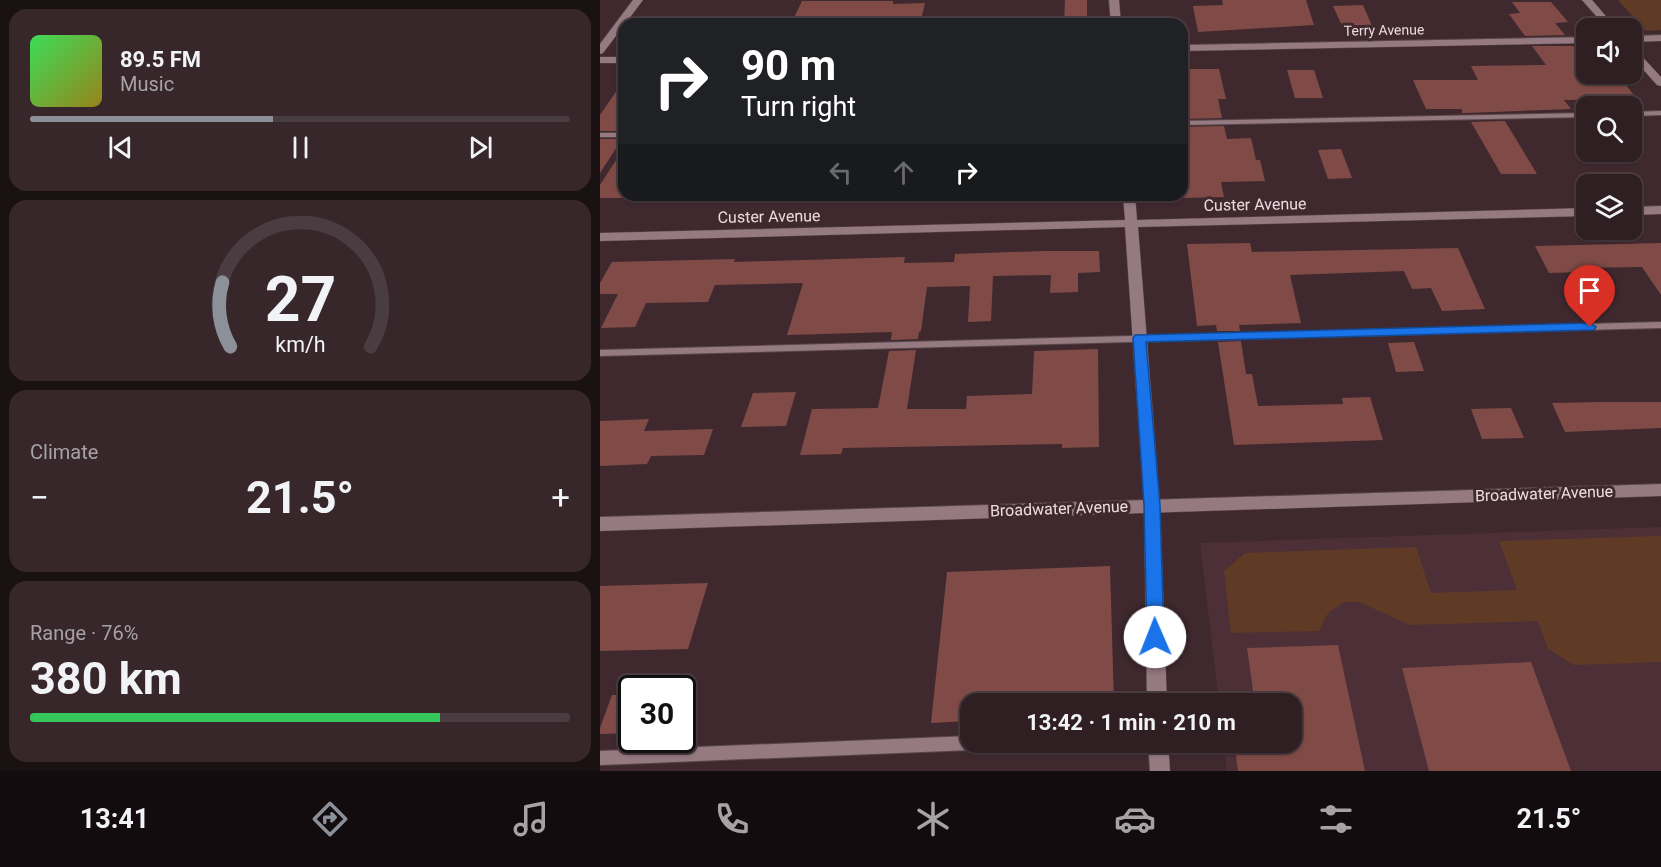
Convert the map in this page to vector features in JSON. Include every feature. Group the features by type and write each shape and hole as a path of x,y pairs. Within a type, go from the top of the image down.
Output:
{"street":[{"path":"625,18 638,0"},
{"path":"1114,0 1116,18"},
{"path":"1587,0 1603,18"},
{"path":"600,51 618,27"},
{"path":"1642,39 1661,38"},
{"name":"Terry Avenue","path":"1188,48 1576,40"},
{"path":"600,60 618,60"},
{"path":"1642,62 1661,83"},
{"path":"1129,201 1152,505 1157,693"},
{"path":"1642,210 1661,210"},
{"name":"Custer Avenue","path":"600,237 1576,212"},
{"name":"Broadwater Avenue","path":"600,524 1661,490"},
{"path":"1159,753 1160,771"}],"lane":[{"path":"1642,114 1661,113"},
{"path":"1188,123 1576,115"},
{"path":"600,135 618,135"},
{"path":"600,353 1661,326"},
{"path":"600,758 960,743"}],"shaded area":[{"path":"1618,0 1661,0 1661,30 1646,31 1642,27 1642,18 1634,18"},
{"path":"1661,527 1661,771 1227,771 1224,753 1302,753 1302,693 1218,693 1200,543"},
{"path":"1661,536 1661,662 1574,665 1548,649 1538,621 1410,625 1359,602 1344,602 1328,613 1319,631 1231,633 1224,571 1245,553 1416,547 1431,593 1517,590 1499,541"}],"building":[{"path":"1065,0 1087,0 1087,18 1064,18"},
{"path":"1222,0 1306,0 1314,25 1198,32 1193,6 1223,5"},
{"path":"802,1 925,3 921,18 794,18"},
{"path":"1512,2 1551,2 1568,22 1555,23 1565,35 1525,36 1509,14 1520,13"},
{"path":"1363,5 1373,28 1343,28 1333,6"},
{"path":"1532,46 1573,46 1576,50 1576,84 1625,84 1635,96 1576,96 1576,100 1564,100 1571,109 1462,113 1462,109 1426,109 1413,80 1478,80 1471,66 1546,65"},
{"path":"1188,69 1219,69 1226,99 1218,99 1222,118 1188,119"},
{"path":"1287,70 1314,70 1323,98 1295,98"},
{"path":"618,89 618,131 600,131 600,115"},
{"path":"1505,121 1537,174 1501,174 1471,122"},
{"path":"1224,126 1227,139 1251,138 1256,160 1260,160 1265,181 1221,182 1224,197 1188,198 1188,127"},
{"path":"600,139 618,139 618,145 600,173"},
{"path":"1341,149 1352,178 1328,179 1318,150"},
{"path":"618,157 618,198 600,198 600,185"},
{"path":"1250,243 1252,252 1458,248 1485,309 1442,311 1431,288 1412,289 1404,271 1290,275 1301,323 1239,325 1240,331 1217,331 1216,325 1197,326 1187,244"},
{"path":"1661,243 1661,295 1642,267 1578,268 1581,272 1549,273 1535,246"},
{"path":"1099,251 1100,272 1078,273 1078,292 1050,293 1051,275 993,276 991,321 968,322 970,286 927,287 918,339 891,340 892,332 787,335 803,283 715,285 708,302 646,303 635,327 601,328 618,294 600,294 600,283 612,262 735,259 734,262 905,257 904,263 954,262 955,254"},
{"path":"1241,341 1246,374 1252,374 1258,406 1343,404 1342,398 1370,397 1383,440 1234,445 1218,342"},
{"path":"1414,342 1424,371 1396,372 1388,343"},
{"path":"1098,349 1099,447 1062,448 1062,444 843,448 841,454 800,455 812,409 878,408 889,351 916,350 907,409 966,409 967,396 1032,394 1034,351"},
{"path":"796,392 786,426 741,427 753,393"},
{"path":"1661,402 1661,428 1565,432 1552,403"},
{"path":"1511,408 1524,438 1482,439 1471,409"},
{"path":"649,419 644,431 713,429 704,455 651,456 647,464 600,466 600,421"},
{"path":"1110,566 1114,693 960,693 960,722 931,723 947,572"},
{"path":"708,583 688,649 600,651 600,586"},
{"path":"1338,645 1365,771 1238,771 1236,753 1302,753 1302,693 1253,693 1247,648"},
{"path":"1531,662 1571,771 1429,771 1402,668"},
{"path":"612,695 618,695 618,733 600,734"}],"route":[{"path":"1155,637 1152,505 1139,338 1590,327"}]}
